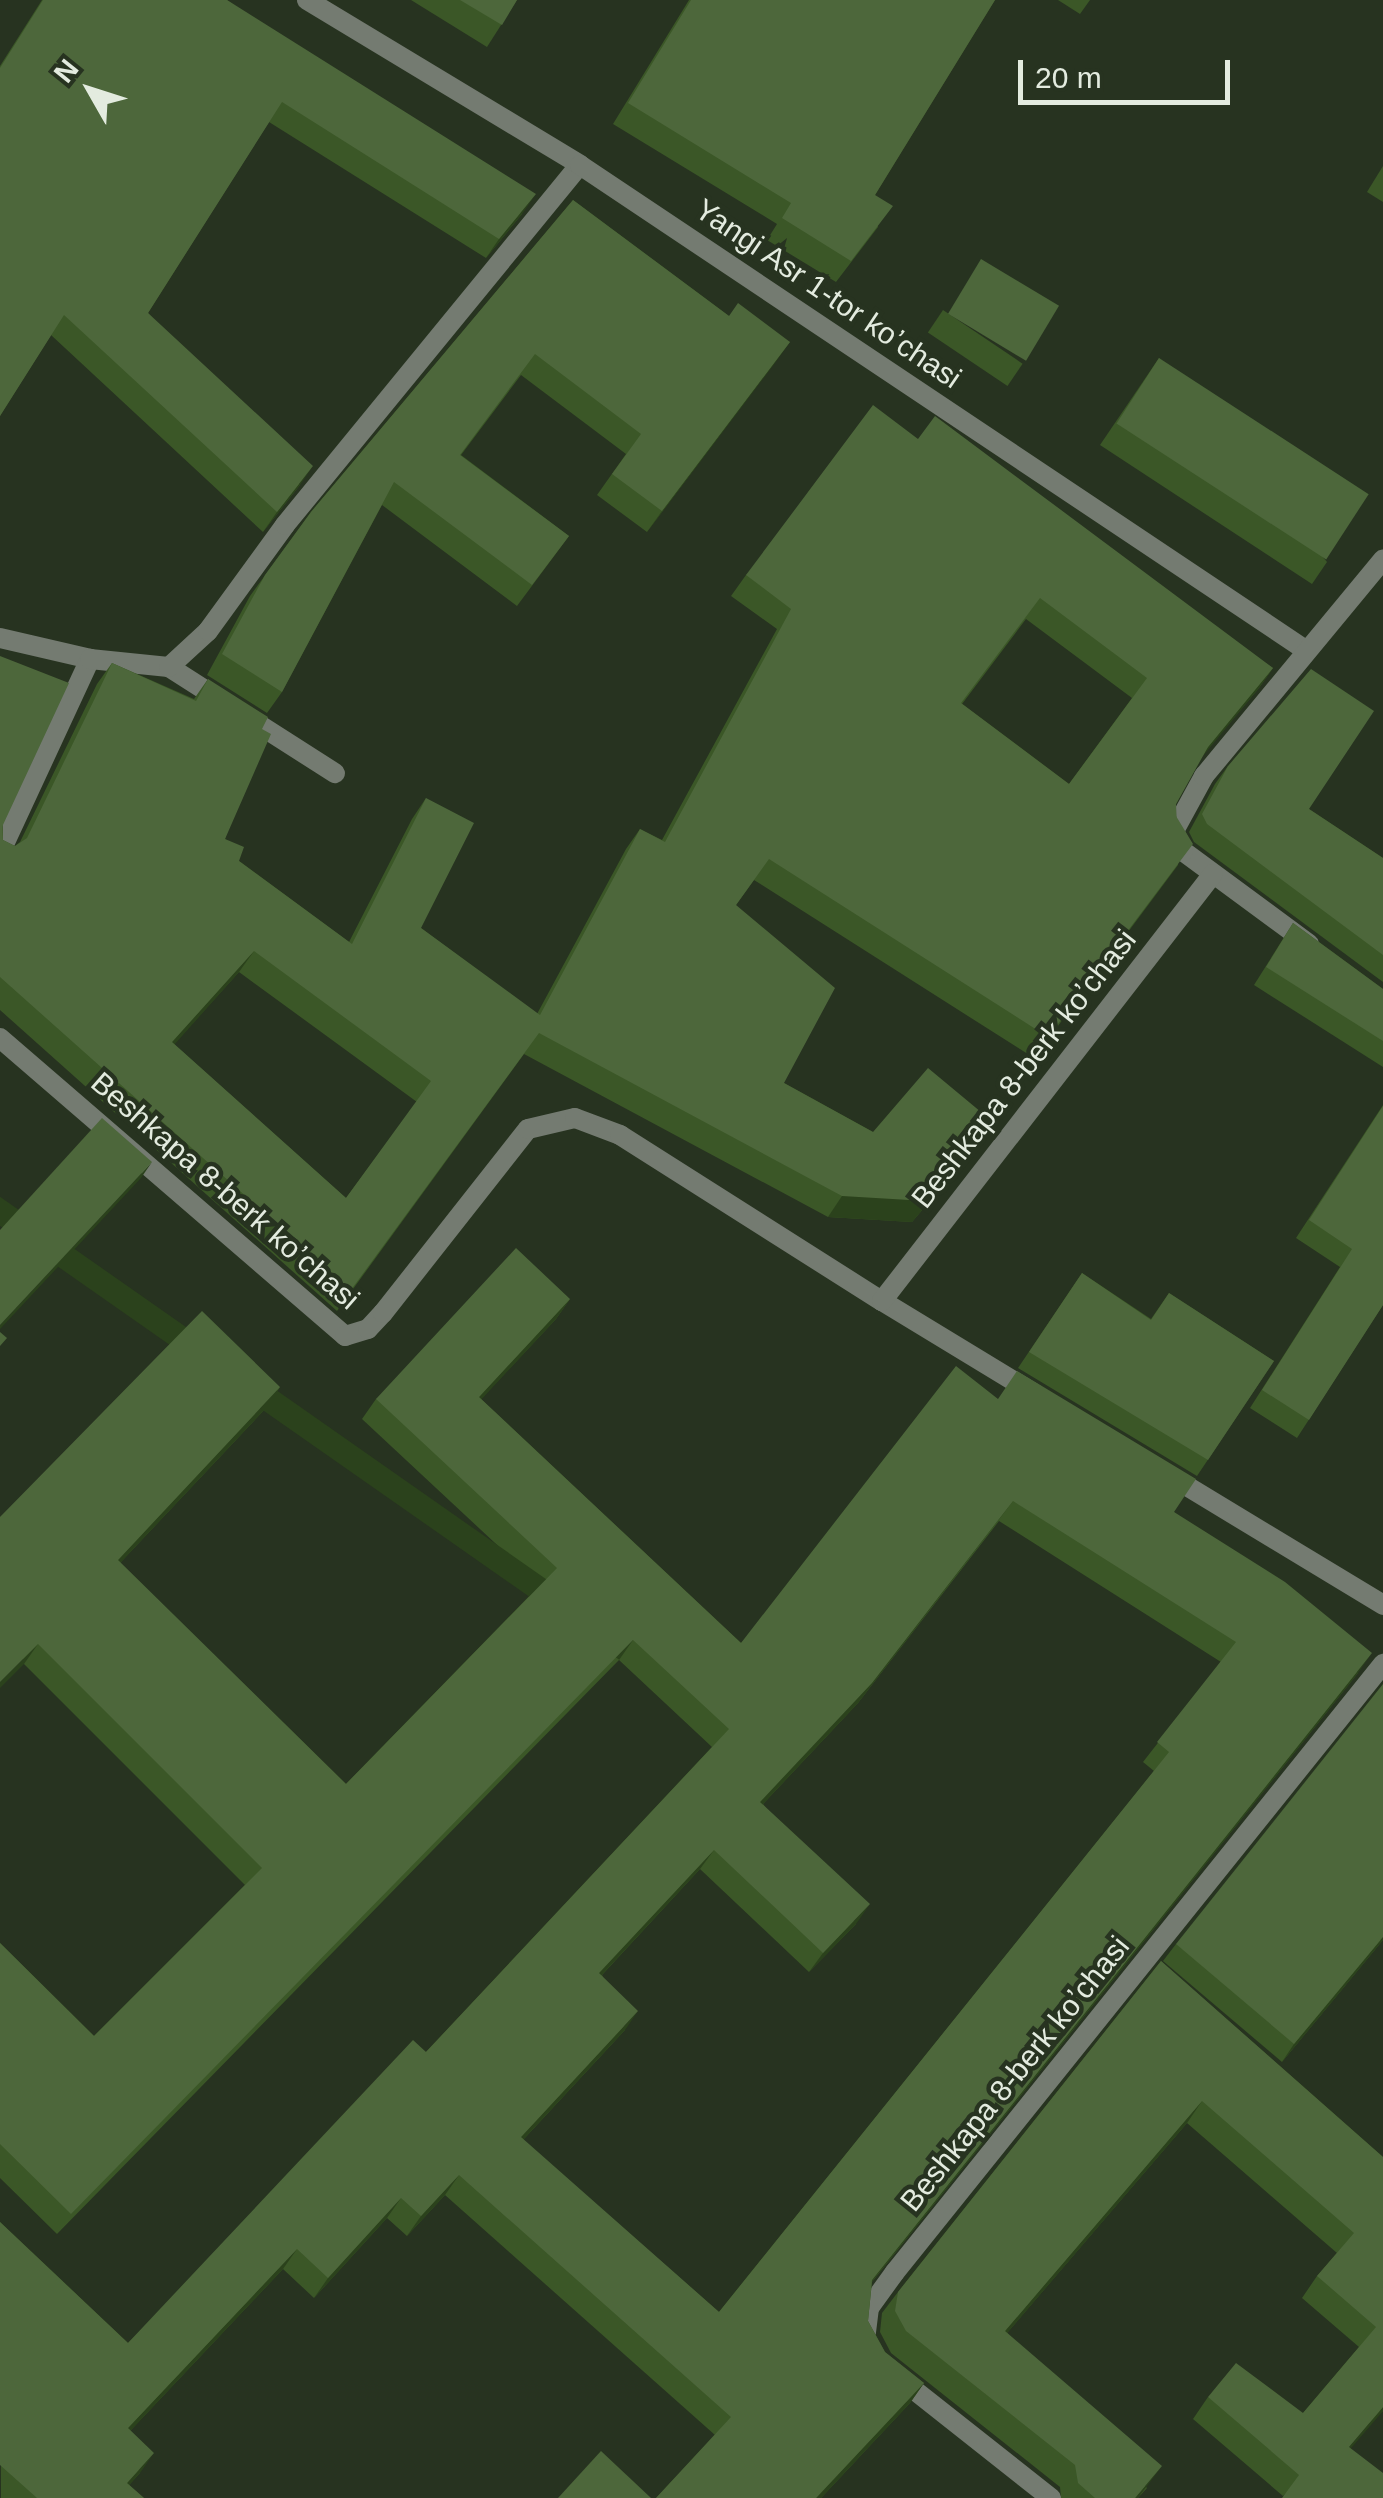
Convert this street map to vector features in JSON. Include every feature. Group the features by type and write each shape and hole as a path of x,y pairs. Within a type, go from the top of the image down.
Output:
{"street":[{"name":"Yangi Asr 1-tor koʼchasi","path":"307,0 580,165 1308,651"},
{"path":"170,668 208,631 285,525 580,165"},
{"path":"1321,954 1183,851 1174,830 1182,808 1383,560"},
{"path":"0,638 90,659 170,668 335,773"},
{"path":"0,853 90,659"},
{"name":"Beshkapa 8-berk koʼchasi","path":"882,1301 1212,874"},
{"name":"Beshkapa 8-berk koʼchasi","path":"0,1038 310,1312 345,1336 375,1321 528,1129 575,1118 620,1136 1049,1402"},
{"path":"1149,1463 1383,1605"},
{"name":"Beshkapa 8-berk koʼchasi","path":"1051,2498 876,2355 866,2334 868,2308 1151,1968 1383,1664"}],"building":[{"path":"43,0 227,0 536,194 499,239 282,102 148,313 313,466 277,512 64,315 0,416 0,68"},
{"path":"460,0 517,0 502,25"},
{"path":"691,0 995,0 875,195 893,206 851,261 782,218 791,203 628,103"},
{"path":"573,200 729,316 738,303 790,342 662,511 612,474 641,434 535,354 460,455 569,536 532,585 394,482 282,692 222,654 265,575 311,512"},
{"path":"981,259 1059,306 1026,361 948,314"},
{"path":"1159,358 1369,494 1326,560 1117,423"},
{"path":"873,405 918,439 935,416 1273,668 1208,747 1176,804 1176,816 1193,844 1048,1037 769,859 736,905 835,988 784,1083 873,1132 928,1068 993,1122 926,1201 842,1196 539,1033 351,1290 0,977 0,656 69,683 2,827 3,840 15,846 27,838 112,663 196,701 208,679 268,717 262,729 271,734 225,839 244,847 239,861 352,944 426,798 474,823 421,928 540,1015 640,829 665,842 791,609 746,575","holes":["1040,598 1147,678 1069,784 961,703","254,951 431,1081 346,1198 172,1042"]},
{"path":"1311,669 1374,711 1309,809 1383,858 1383,955 1207,824 1202,814 1228,766"},
{"path":"1293,923 1383,989 1383,1041 1266,967"},
{"path":"1383,1106 1383,1305 1309,1420 1262,1390 1352,1249 1309,1220"},
{"path":"102,1118 152,1162 0,1325 0,1230"},
{"path":"516,1248 570,1299 479,1397 741,1643 956,1366 998,1399 1017,1371 1196,1479 1174,1512 1285,1582 1372,1653 872,2280 868,2321 885,2352 924,2383 816,2498 656,2498 731,2417 459,2175 421,2216 401,2198 328,2278 297,2249 128,2428 154,2453 127,2483 144,2498 37,2498 0,2465 0,2222 128,2343 413,2040 426,2052 729,1729 633,1640 71,2214 0,2144 0,1943 94,2036 262,1868 38,1644 0,1682 0,1517 202,1311 280,1387 118,1560 346,1784 557,1568 376,1399","holes":["1013,1501 1236,1642 1157,1742 1169,1752 719,2312 521,2137 638,2011 599,1973 714,1850 823,1953 870,1904 760,1802 872,1683"]},
{"path":"1082,1273 1151,1320 1169,1293 1274,1361 1208,1460 1029,1352"},
{"path":"1383,1684 1383,1937 1294,2044 1176,1944"},
{"path":"1161,1961 1383,2157 1383,2407 1349,2447 1383,2473 1383,2498 1282,2498 1299,2475 1208,2397 1236,2363 1303,2413 1376,2327 1317,2276 1354,2233 1202,2101 1005,2331 1162,2466 1135,2498 1095,2498 1078,2483 1075,2465 906,2331 895,2311 898,2292"},
{"path":"601,2451 651,2498 558,2498"}]}
